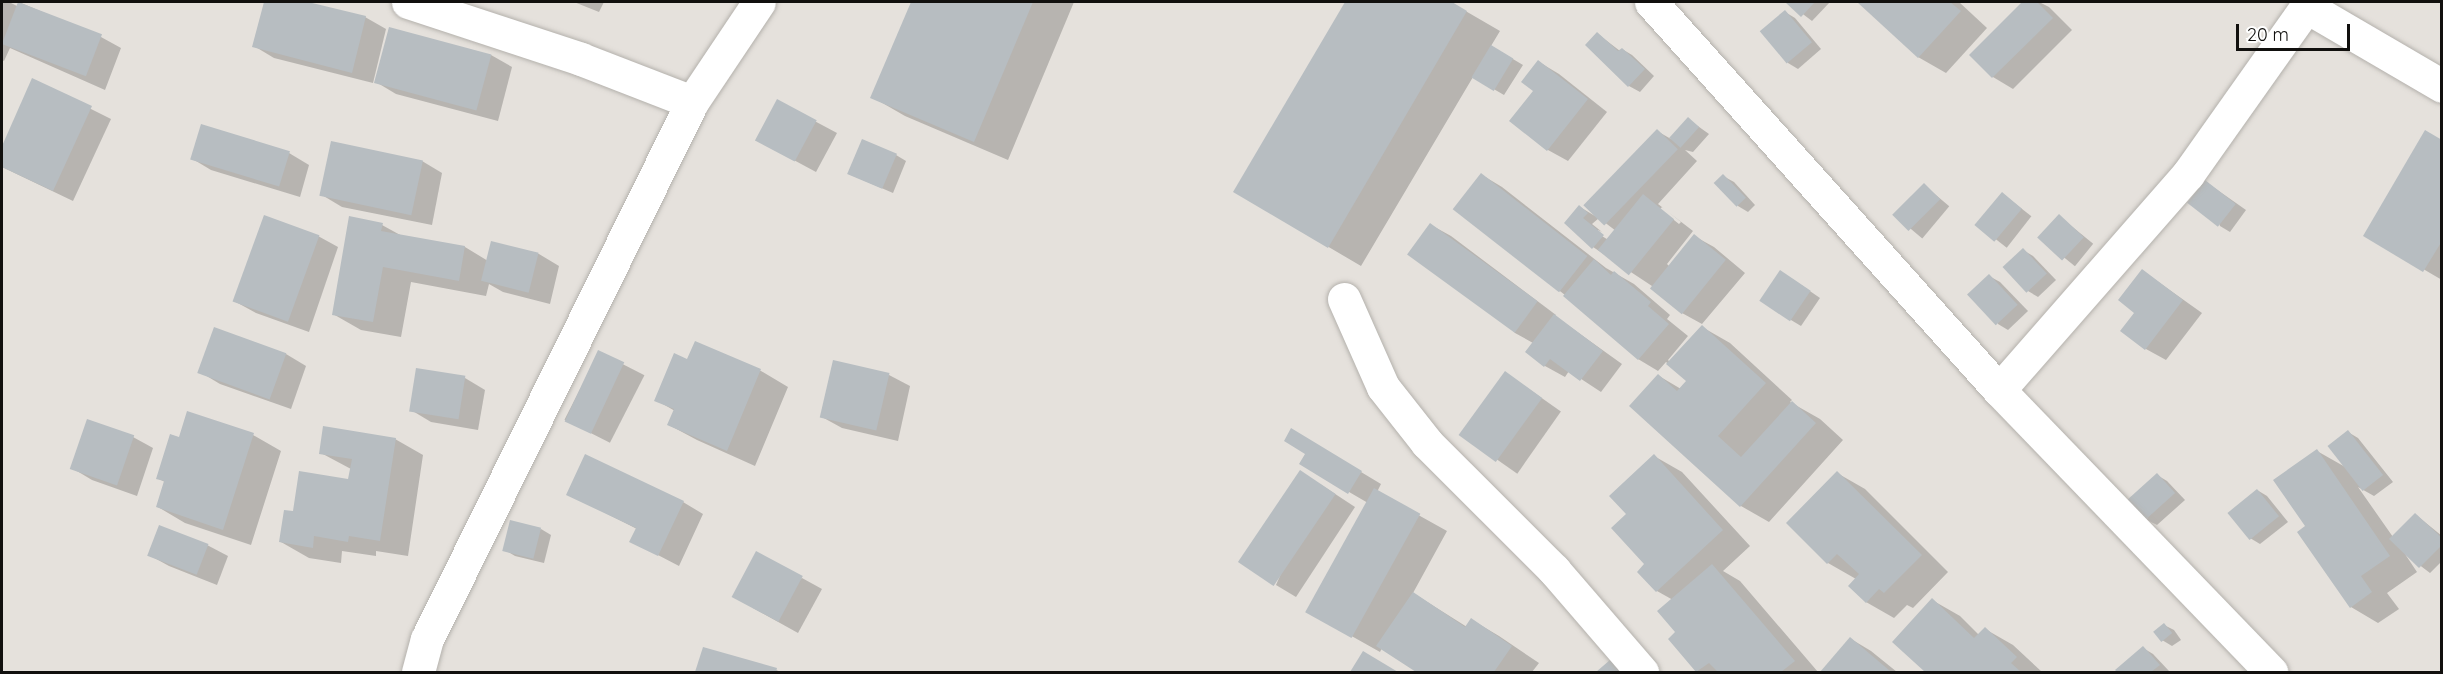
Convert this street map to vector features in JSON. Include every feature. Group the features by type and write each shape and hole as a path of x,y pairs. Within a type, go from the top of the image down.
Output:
{"street":[{"path":"408,2 581,59 692,102"},
{"path":"418,672 427,639 692,102 759,2"},
{"path":"1651,2 1999,390 2271,672"},
{"path":"1999,390 2188,174 2309,4 2442,86"},
{"path":"1344,299 1383,387 1420,434 1554,570 1642,672"}],"building":[{"path":"18,2 102,34 86,76 2,44"},
{"path":"264,2 308,2 366,16 352,73 252,47"},
{"path":"911,2 1033,2 974,142 870,98"},
{"path":"1345,2 1452,2 1467,11 1328,248 1233,192"},
{"path":"1785,2 1815,2 1801,17"},
{"path":"1857,2 1950,2 1961,11 1918,58"},
{"path":"2022,2 2037,2 2053,18 1992,78 1969,55"},
{"path":"1785,10 1812,42 1787,63 1760,31"},
{"path":"389,27 491,54 476,110 374,83"},
{"path":"1597,32 1618,51 1622,48 1645,69 1628,87 1585,45"},
{"path":"1491,45 1513,58 1494,91 1471,78"},
{"path":"1538,60 1588,99 1547,151 1509,121 1533,91 1521,82"},
{"path":"32,78 92,106 53,191 2,167 2,146"},
{"path":"777,99 817,120 795,162 755,140"},
{"path":"1688,117 1699,127 1680,148 1669,138"},
{"path":"201,124 290,151 279,187 190,159"},
{"path":"1657,129 1678,149 1604,225 1583,205"},
{"path":"2425,130 2442,140 2442,241 2423,272 2363,236"},
{"path":"862,139 897,154 882,189 847,174"},
{"path":"331,141 423,161 411,215 319,196"},
{"path":"1481,173 1587,256 1559,292 1453,209"},
{"path":"1723,174 1746,198 1737,207 1714,183"},
{"path":"2205,180 2236,204 2218,227 2187,203"},
{"path":"1924,183 1940,199 1908,231 1892,215"},
{"path":"2002,192 2022,209 1994,242 1974,225"},
{"path":"1643,194 1674,219 1629,275 1598,250"},
{"path":"1579,205 1588,213 1583,218 1604,235 1592,249 1564,223"},
{"path":"2059,214 2084,237 2062,261 2037,237"},
{"path":"264,215 319,235 288,322 233,301"},
{"path":"349,216 383,223 381,231 465,246 459,281 383,267 373,322 332,315"},
{"path":"1430,223 1538,301 1515,333 1407,255"},
{"path":"1694,234 1726,260 1682,314 1650,288"},
{"path":"491,241 539,253 529,293 481,281"},
{"path":"2023,248 2047,274 2026,293 2003,267"},
{"path":"1594,259 1611,275 1614,271 1651,302 1648,306 1669,324 1638,360 1563,296"},
{"path":"2142,269 2183,300 2145,350 2120,331 2134,313 2118,300"},
{"path":"1780,270 1811,291 1790,321 1759,301"},
{"path":"1989,274 2018,305 1996,325 1967,294"},
{"path":"1554,314 1603,351 1580,381 1550,359 1544,367 1525,352"},
{"path":"1702,325 1766,383 1718,436 1741,457 1792,401 1816,423 1740,507 1629,406 1658,374 1677,391 1686,381 1666,364"},
{"path":"214,327 286,353 270,399 197,373"},
{"path":"695,341 761,369 727,451 667,425 674,409 654,401 674,353 687,359"},
{"path":"598,350 624,362 591,434 565,422"},
{"path":"833,360 890,373 876,431 820,417"},
{"path":"416,368 465,376 459,419 409,411"},
{"path":"1505,371 1542,398 1496,462 1459,435"},
{"path":"187,411 254,433 223,530 156,507 164,481 156,479 170,434 179,437"},
{"path":"87,419 134,435 117,485 70,469"},
{"path":"323,426 396,438 380,541 349,536 348,542 314,536 313,548 279,542 284,510 293,511 299,471 348,479 352,459 319,454"},
{"path":"1291,428 1362,471 1348,494 1299,464 1305,454 1284,441"},
{"path":"2348,430 2383,475 2363,491 2328,446"},
{"path":"2317,449 2390,556 2361,576 2372,592 2350,608 2297,532 2305,526 2273,480"},
{"path":"585,454 684,501 658,556 629,542 636,528 566,495"},
{"path":"1654,454 1723,530 1656,592 1637,572 1644,564 1611,528 1626,514 1609,496"},
{"path":"1300,470 1336,494 1274,586 1238,562"},
{"path":"1837,471 1922,555 1884,593 1879,589 1866,603 1848,586 1859,574 1837,554 1827,564 1786,523"},
{"path":"2157,473 2175,493 2145,520 2127,500"},
{"path":"1374,488 1420,514 1352,638 1305,612"},
{"path":"2257,489 2279,516 2249,540 2227,513"},
{"path":"2415,513 2442,538 2442,545 2419,568 2389,539"},
{"path":"510,520 541,528 533,559 502,551"},
{"path":"159,525 208,544 197,575 147,556"},
{"path":"756,551 803,576 778,622 732,597"},
{"path":"1712,564 1795,661 1781,672 1718,672 1709,663 1696,672 1668,639 1675,632 1657,611"},
{"path":"1413,592 1465,627 1471,618 1512,646 1494,672 1416,672 1376,646"},
{"path":"1932,598 1974,638 1985,627 2017,657 2011,663 2021,672 1925,672 1892,642"},
{"path":"2164,623 2172,633 2161,642 2153,632"},
{"path":"1850,637 1890,671 1820,672"},
{"path":"2143,646 2160,665 2151,672 2117,672 2115,670"},
{"path":"703,647 777,668 776,672 695,672"},
{"path":"1363,651 1398,672 1350,672"},
{"path":"1610,660 1621,672 1596,672"}]}
